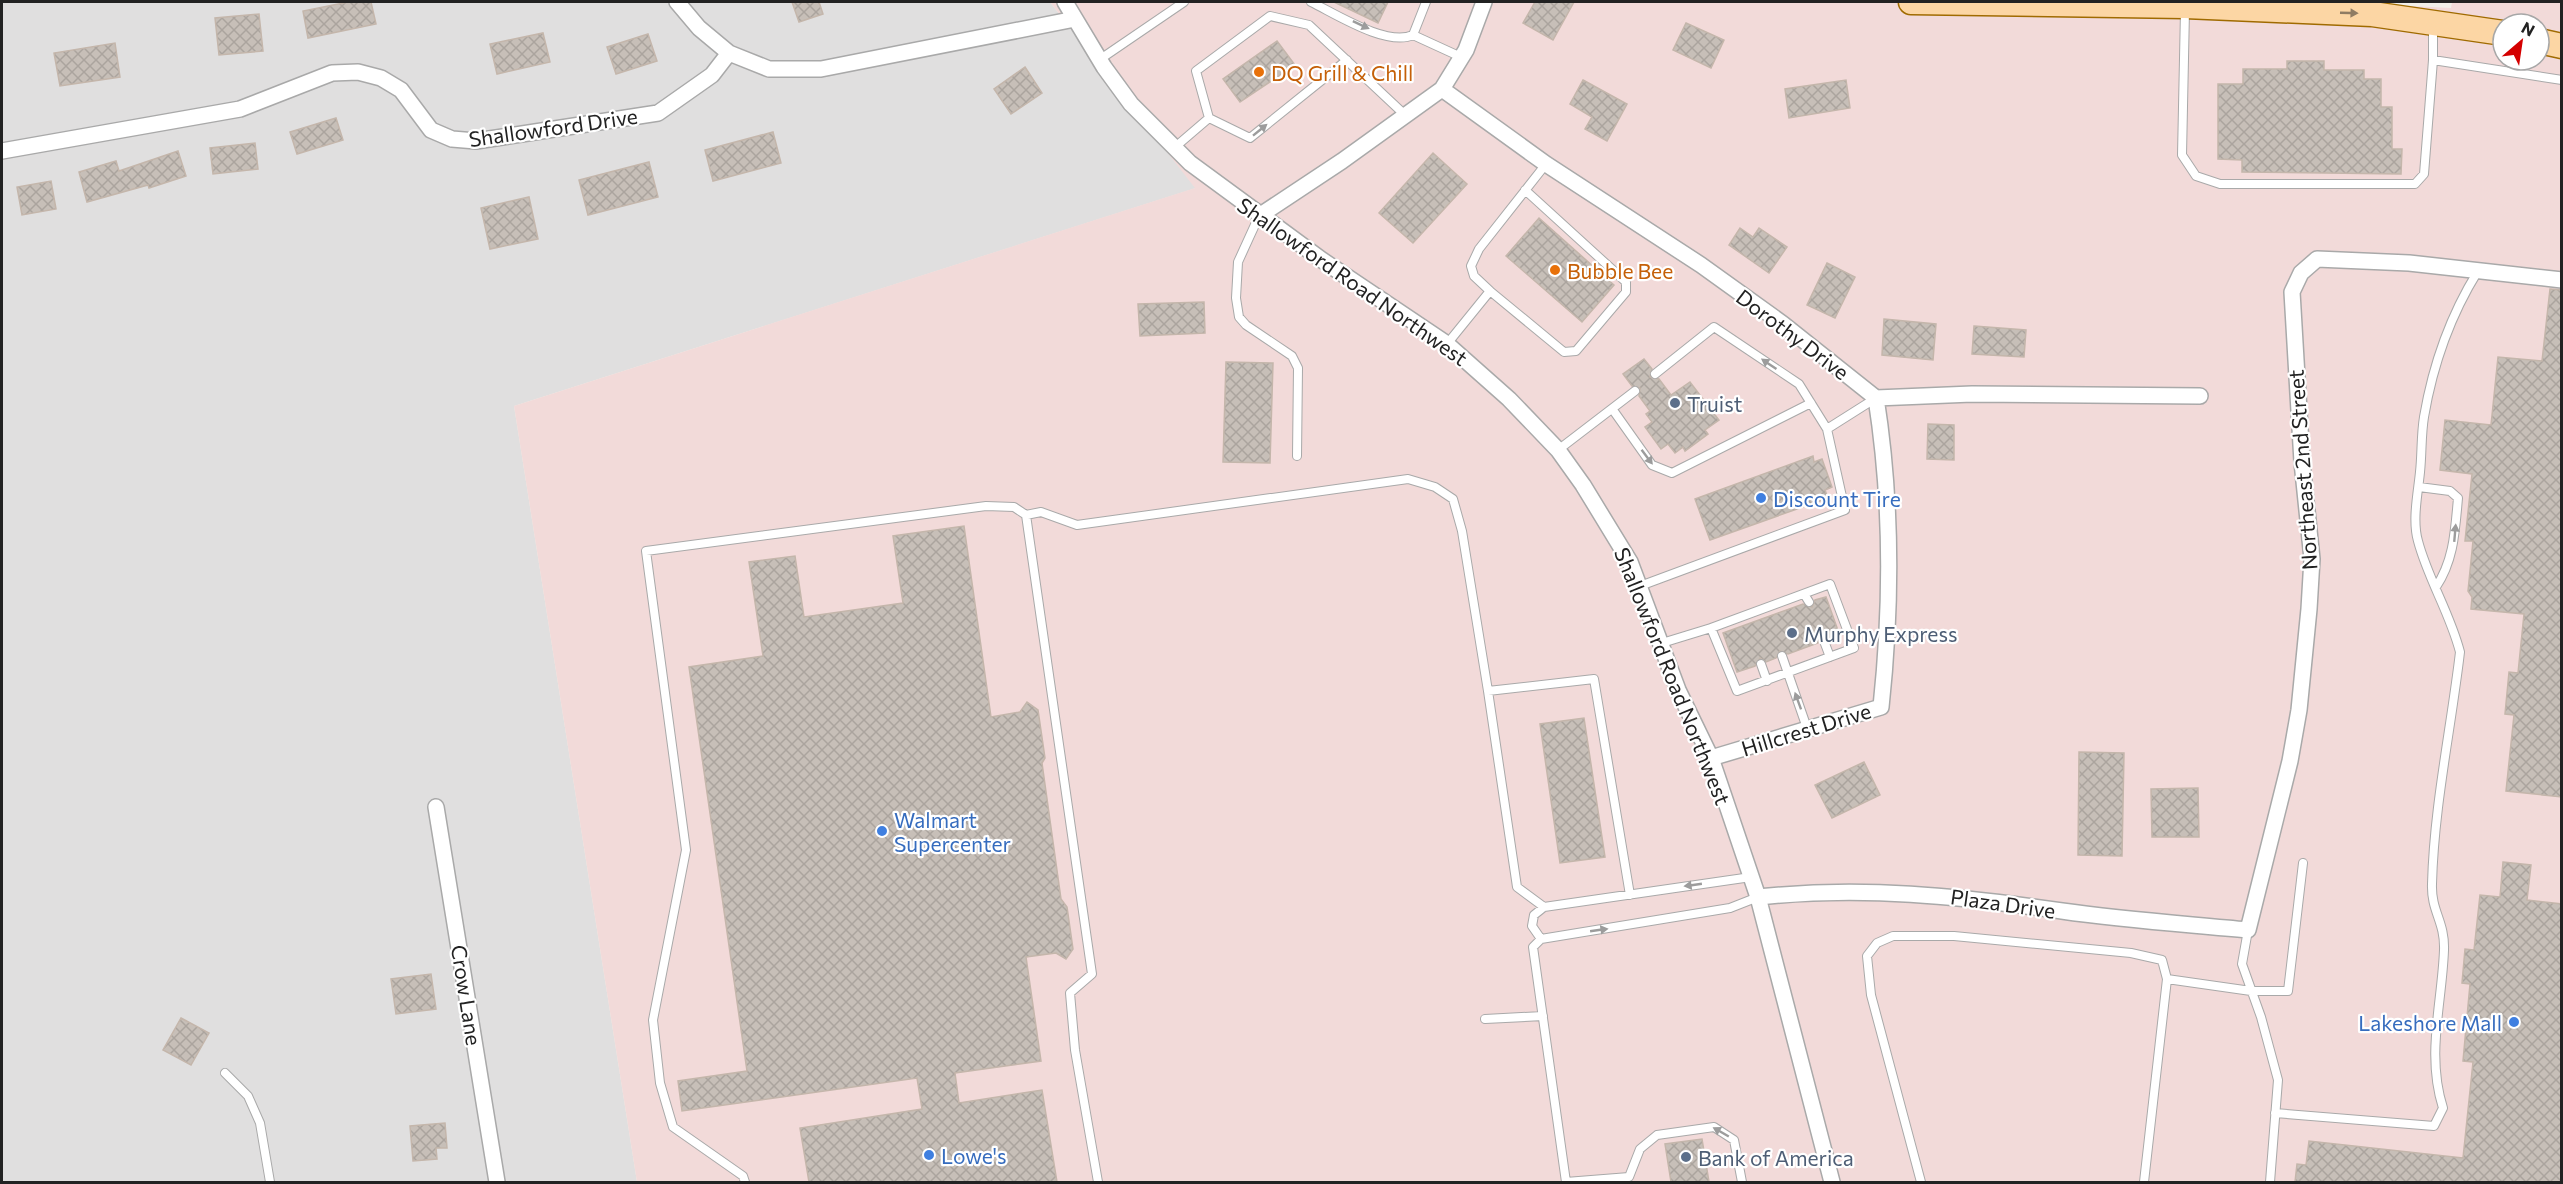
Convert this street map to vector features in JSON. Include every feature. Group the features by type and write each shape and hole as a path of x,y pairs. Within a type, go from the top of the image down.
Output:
{"main road":[{"path":"1911,2 2185,4 2372,14 2491,31"}],"street":[{"path":"677,2 699,28 729,53 769,69 821,69 1075,19"},
{"name":"Shallowford Road Northwest","path":"1065,2 1099,60 1131,104 1174,148 1259,216 1447,344 1509,399 1558,450 1599,510 1630,562 1678,690 1711,758 1758,897 1832,1182"},
{"path":"1259,216 1442,89 1466,50 1484,2"},
{"name":"Shallowford Drive","path":"2,151 240,109 332,73 349,72 381,78 400,90 431,130 452,139 476,141 658,113 712,75 729,53"},
{"name":"Dorothy Drive","path":"1442,89 1546,164 1701,265 1784,324 1876,398"},
{"name":"Northeast 2nd Street","path":"2248,930 2290,761 2299,710 2309,609 2312,559 2294,351 2292,292 2301,273 2317,259 2478,270 2562,280"},
{"path":"1876,398 1972,394 2200,396"},
{"name":"Hillcrest Drive","path":"1711,758 1881,706 1888,621 1889,516 1884,447 1876,398"},
{"name":"Crow Lane","path":"436,807 497,1182"},
{"name":"Plaza Drive","path":"1758,897 1797,893 1872,891 1926,893 2063,911 2248,930"}],"lane":[{"path":"1099,60 1184,2"},
{"path":"1311,2 1379,34 1402,40 1413,35 1426,2"},
{"path":"2185,4 2182,155 2196,176 2220,184 2415,184 2424,174 2433,60 2433,22"},
{"path":"1347,60 1250,138 1209,118 1196,71 1270,16 1309,25 1347,60 1405,115"},
{"path":"1413,35 1461,57"},
{"path":"2433,60 2562,80"},
{"path":"1174,148 1209,118"},
{"path":"1525,190 1626,282 1626,292 1576,351 1564,352 1490,291 1474,276 1471,266 1479,249 1525,190 1546,164"},
{"path":"1259,216 1238,262 1236,298 1239,316 1246,326 1292,356 1298,368 1297,456"},
{"path":"2275,1113 2434,1126 2443,1108 2436,1085 2433,1055 2444,928 2432,906 2432,886 2434,839 2460,652 2452,623 2417,538 2419,487 2424,419 2434,371 2446,330 2478,270"},
{"path":"1447,344 1490,291"},
{"path":"1640,586 1845,510 1827,429 1799,384 1714,327 1655,374"},
{"path":"1558,450 1635,391"},
{"path":"1827,429 1876,398"},
{"path":"1613,410 1652,465 1672,473 1811,403"},
{"path":"745,1182 743,1176 673,1127 660,1083 653,1020 686,850 646,551 986,506 1014,507 1026,515 1041,512 1077,525 1408,479 1435,487 1453,499 1462,531 1517,887 1544,907"},
{"path":"2419,487 2450,491 2458,498 2453,549 2448,570 2436,587"},
{"path":"1026,515 1092,974 1070,993 1075,1050 1098,1182"},
{"path":"1662,643 1742,616 1766,613 1830,584 1854,648 1737,691 1711,628"},
{"path":"1804,594 1809,603"},
{"path":"1742,616 1746,625"},
{"path":"1824,641 1830,657"},
{"path":"1782,656 1807,728"},
{"path":"1761,664 1767,681"},
{"path":"1488,691 1594,679 1630,895"},
{"path":"2167,979 2251,991 2288,991 2303,863"},
{"path":"1541,939 1532,926 1534,915 1544,907 1751,877"},
{"path":"1742,1182 1734,1140 1714,1127 1657,1135 1640,1149 1629,1177 1566,1182 1533,947 1541,939 1730,908 1758,897"},
{"path":"2248,930 2242,964 2278,1080 2270,1182"},
{"path":"1921,1182 1871,995 1867,956 1877,943 1893,936 1954,936 2131,953 2162,960 2167,979 2144,1182"},
{"path":"1485,1019 1543,1016"},
{"path":"225,1073 248,1096 260,1123 270,1182"}],"shaded area":[{"path":"2,2 1050,2 1196,188 514,406 637,1182 2,1182"},
{"path":"1050,2 2324,2 2451,8 2452,2 2561,2 2561,1182 637,1182 514,406 1195,188"}],"building":[{"path":"348,2 371,2 376,24 308,38 303,11"},
{"path":"792,2 819,2 823,14 799,22"},
{"path":"1334,2 1388,2 1378,23"},
{"path":"1535,2 1574,2 1553,40 1523,23"},
{"path":"259,14 263,51 219,55 215,18"},
{"path":"1686,23 1724,40 1711,68 1673,50"},
{"path":"543,33 550,62 497,74 490,44"},
{"path":"648,34 657,61 616,74 607,47"},
{"name":"DQ Grill & Chill","path":"1277,41 1295,65 1240,102 1223,79"},
{"path":"115,43 120,77 60,86 54,53"},
{"path":"2287,61 2324,61 2324,70 2364,70 2364,79 2381,79 2381,107 2392,107 2392,149 2402,149 2401,174 2242,172 2242,160 2218,159 2218,84 2243,84 2243,69 2287,69"},
{"path":"1025,67 1042,93 1011,114 994,89"},
{"path":"1583,80 1627,104 1607,141 1585,129 1592,117 1570,104"},
{"path":"1846,80 1850,108 1789,118 1785,89"},
{"path":"336,118 343,140 297,154 290,132"},
{"path":"773,132 781,163 713,181 705,150"},
{"path":"255,143 258,169 213,174 210,148"},
{"path":"178,151 186,176 149,188 148,185 87,202 79,172 116,161 119,171"},
{"path":"1433,153 1467,184 1413,243 1379,213"},
{"path":"649,162 658,197 588,215 579,180"},
{"path":"51,181 56,209 22,215 17,187"},
{"path":"529,197 538,239 490,249 481,208"},
{"path":"1539,218 1614,285 1582,322 1506,256"},
{"path":"1740,228 1753,237 1759,228 1787,247 1769,273 1729,245"},
{"path":"1827,263 1855,277 1835,318 1807,305"},
{"path":"2550,289 2562,290 2562,797 2506,791 2514,715 2505,714 2509,672 2518,673 2524,614 2471,609 2472,597 2468,591 2473,541 2465,541 2472,474 2440,470 2445,420 2491,425 2498,357 2542,361"},
{"path":"1204,302 1205,333 1140,336 1138,304"},
{"path":"1884,319 1936,324 1933,360 1882,355"},
{"path":"1974,326 2026,330 2024,357 1972,354"},
{"name":"Truist","path":"1644,359 1652,369 1650,377 1659,379 1671,395 1690,382 1719,420 1705,430 1708,434 1685,451 1683,447 1675,453 1668,444 1661,449 1645,427 1652,422 1646,414 1650,411 1639,396 1640,388 1632,386 1623,374"},
{"path":"1226,362 1273,363 1270,463 1223,462"},
{"path":"1928,424 1954,425 1954,460 1927,459"},
{"name":"Discount Tire","path":"1813,456 1814,462 1822,459 1832,487 1825,490 1828,498 1710,540 1695,499"},
{"name":"Walmart Supercenter","path":"964,526 991,717 1020,712 1027,702 1038,710 1045,758 1042,763 1061,899 1067,907 1073,949 1066,959 1056,953 1026,957 1041,1061 955,1073 959,1103 1042,1090 1057,1182 809,1182 800,1128 922,1109 917,1078 682,1111 678,1081 747,1071 689,667 763,656 749,562 795,556 804,617 903,603 893,536"},
{"path":"1826,597 1840,636 1830,639 1822,635 1818,643 1788,654 1780,651 1776,658 1766,662 1760,658 1755,666 1737,672 1723,633 1803,604 1812,607 1815,600"},
{"path":"1584,718 1605,857 1560,863 1540,724"},
{"path":"2079,752 2124,753 2122,856 2078,855"},
{"path":"1864,762 1880,795 1832,818 1815,785"},
{"path":"2198,788 2199,837 2152,837 2151,789"},
{"name":"Lakeshore Mall","path":"2503,862 2531,865 2527,900 2562,904 2562,1182 2295,1182 2297,1164 2306,1165 2309,1141 2463,1158 2473,1062 2463,1061 2470,984 2462,983 2465,949 2474,950 2480,895 2500,897"},
{"path":"431,974 436,1009 396,1014 391,979"},
{"path":"181,1018 209,1033 191,1065 163,1050"},
{"path":"445,1123 447,1148 436,1148 437,1159 413,1161 410,1126"},
{"name":"Bank of America","path":"1702,1139 1709,1182 1671,1182 1665,1144"}],"place":[{"name":"DQ Grill & Chill","path":"1259,72"},
{"name":"Bubble Bee","path":"1555,270"},
{"name":"Truist","path":"1675,403"},
{"name":"Discount Tire","path":"1761,498"},
{"name":"Murphy Express","path":"1792,633"},
{"name":"Walmart Supercenter","path":"882,831"},
{"name":"Lakeshore Mall","path":"2514,1022"},
{"name":"Lowe's","path":"929,1155"},
{"name":"Bank of America","path":"1686,1157"}]}
